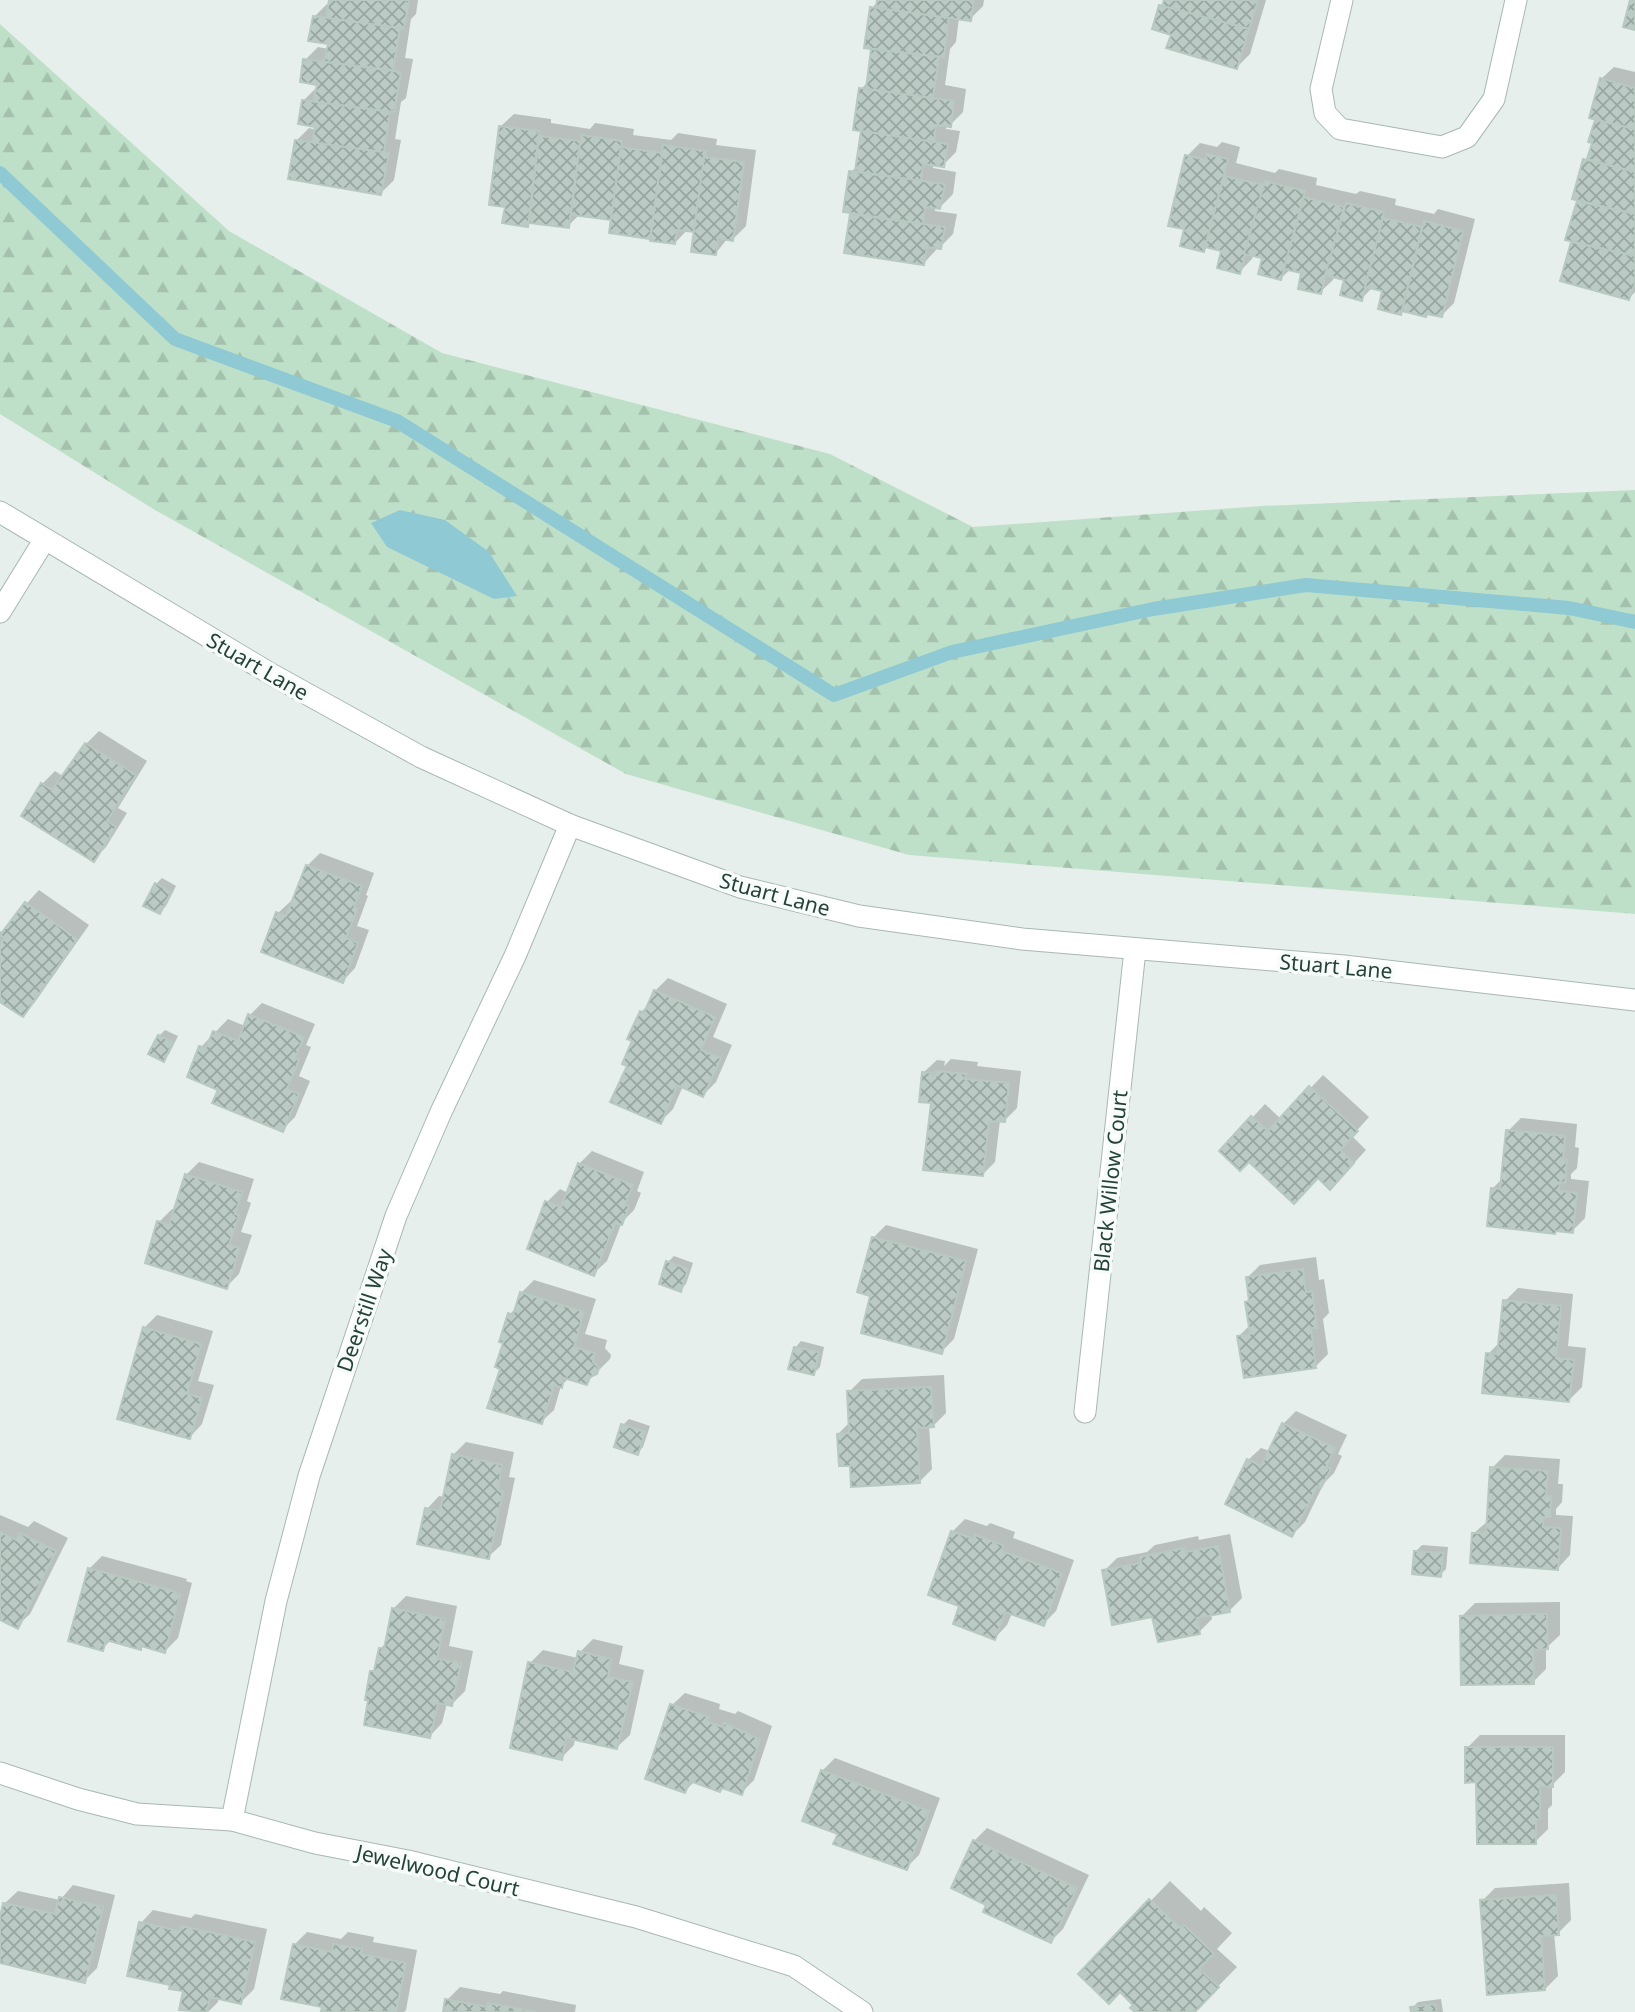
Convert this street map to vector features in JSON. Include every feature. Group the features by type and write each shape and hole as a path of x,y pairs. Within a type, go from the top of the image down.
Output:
{"street":[{"path":"1342,0 1321,89 1325,113 1340,129 1442,147 1467,137 1494,99 1516,0"},
{"name":"Stuart Lane","path":"0,512 271,674 421,757 570,825 740,887 859,916 1022,939 1344,966 1635,1000"},
{"path":"0,612 45,539"},
{"name":"Deerstill Way","path":"232,1820 276,1601 309,1476 396,1216 441,1112 515,956 570,825"},
{"name":"Black Willow Court","path":"1085,1412 1135,950"},
{"name":"Jewelwood Court","path":"0,1773 78,1799 137,1814 232,1820 315,1843 408,1861 636,1917 794,1966 862,2012"}],"green space":[{"path":"0,24 229,231 442,353 830,454 973,527 1262,506 1635,490 1635,914 909,855 626,774 155,510 0,414"}],"water":[{"path":"400,510 445,520 489,552 517,596 494,599 387,547 371,523"}],"building":[{"path":"329,0 409,0 404,29 326,18"},
{"path":"877,0 974,0 971,21 876,8"},
{"path":"1164,0 1258,0 1249,29 1162,6"},
{"path":"1630,0 1635,0 1635,30 1623,27"},
{"path":"1159,5 1249,29 1237,69 1166,48 1171,35 1152,29"},
{"path":"870,7 949,18 944,57 864,48"},
{"path":"313,16 400,28 393,70 324,62 328,44 308,41"},
{"path":"871,49 939,57 933,98 866,89"},
{"path":"303,59 401,72 394,112 313,102 317,85 300,82"},
{"path":"1600,78 1635,88 1635,129 1589,118"},
{"path":"859,88 954,101 951,127 936,125 934,142 853,130"},
{"path":"302,100 390,112 384,152 312,143 315,127 298,124"},
{"path":"1595,120 1635,129 1635,172 1587,159 1592,143 1588,142"},
{"path":"499,126 539,131 528,227 502,223 505,207 489,205"},
{"path":"861,131 948,144 944,167 923,164 921,181 855,171"},
{"path":"581,135 622,141 611,220 571,215"},
{"path":"539,136 580,141 569,228 529,223"},
{"path":"295,140 389,153 381,195 288,179"},
{"path":"663,145 706,151 694,232 677,230 675,244 650,241"},
{"path":"621,147 662,153 650,239 609,233"},
{"path":"1207,154 1228,159 1204,252 1180,246 1184,229 1168,226 1185,155 1206,160"},
{"path":"704,157 744,162 733,241 718,238 716,255 691,252"},
{"path":"1583,159 1635,172 1635,214 1572,199"},
{"path":"849,171 945,184 940,209 925,207 923,224 843,212"},
{"path":"1224,176 1264,185 1240,274 1217,268 1221,251 1205,247"},
{"path":"1265,181 1305,191 1281,280 1258,274 1262,258 1244,254"},
{"path":"1304,197 1344,207 1321,294 1298,289 1301,273 1284,269"},
{"path":"1577,201 1635,214 1635,256 1565,240"},
{"path":"1346,203 1384,212 1362,301 1340,295 1344,280 1325,275"},
{"path":"850,214 945,227 941,249 927,247 924,265 844,253"},
{"path":"1383,218 1422,227 1401,315 1378,309 1382,291 1365,287"},
{"path":"1424,221 1463,231 1442,317 1427,314 1426,317 1402,311"},
{"path":"1571,242 1635,256 1635,283 1629,300 1560,281"},
{"path":"85,743 136,775 107,821 116,827 94,862 21,816 41,783 52,790"},
{"path":"306,865 362,886 346,938 358,943 343,983 261,952 276,912 286,916"},
{"path":"155,883 171,892 160,914 143,906"},
{"path":"25,902 77,939 23,1017 0,1002 0,944 5,938 0,935"},
{"path":"654,990 715,1017 701,1050 721,1058 703,1097 677,1085 661,1124 610,1102 627,1066 622,1064 632,1041 627,1039 640,1011 644,1013"},
{"path":"248,1014 304,1037 295,1058 299,1060 287,1089 299,1094 283,1132 212,1103 218,1090 187,1077 199,1046 206,1048 213,1031 238,1041"},
{"path":"158,1035 173,1042 164,1062 148,1054"},
{"path":"936,1071 966,1074 965,1079 1009,1083 1005,1122 989,1121 983,1176 923,1170 931,1103 919,1102 922,1072 936,1076"},
{"path":"1309,1086 1358,1131 1340,1150 1354,1163 1330,1190 1318,1178 1294,1204 1249,1162 1240,1171 1219,1151 1251,1116 1268,1131"},
{"path":"1506,1130 1565,1136 1565,1183 1560,1182 1559,1191 1577,1193 1573,1233 1556,1231 1555,1234 1487,1226 1491,1188 1500,1189"},
{"path":"578,1163 633,1185 625,1204 629,1206 622,1225 615,1223 594,1276 527,1249 545,1201 561,1207"},
{"path":"185,1174 242,1192 235,1214 239,1215 229,1245 240,1248 227,1289 145,1263 157,1221 169,1225"},
{"path":"872,1237 966,1261 942,1354 861,1333 870,1296 857,1292"},
{"path":"666,1261 688,1269 681,1292 659,1284"},
{"path":"1303,1269 1306,1292 1312,1291 1317,1328 1311,1328 1316,1368 1244,1378 1237,1336 1250,1334 1245,1302 1249,1301 1246,1277"},
{"path":"520,1292 584,1312 574,1347 595,1353 593,1362 599,1368 597,1374 590,1377 587,1385 564,1378 562,1388 554,1385 542,1424 487,1408 500,1369 495,1367 503,1343 499,1342 508,1313 513,1315"},
{"path":"1503,1300 1561,1306 1556,1358 1574,1360 1569,1402 1482,1393 1486,1353 1497,1354"},
{"path":"143,1327 201,1344 187,1394 202,1398 190,1439 117,1419"},
{"path":"794,1347 819,1352 814,1375 788,1369"},
{"path":"931,1387 934,1427 917,1428 920,1483 851,1487 850,1466 839,1466 837,1434 849,1433 847,1391"},
{"path":"1282,1423 1335,1448 1326,1467 1331,1469 1321,1488 1317,1486 1292,1537 1225,1504 1247,1459 1261,1466"},
{"path":"621,1424 645,1432 638,1455 614,1447"},
{"path":"452,1454 502,1465 498,1490 503,1491 489,1559 417,1544 425,1508 440,1511"},
{"path":"1490,1467 1548,1471 1546,1496 1551,1496 1550,1517 1544,1517 1543,1527 1561,1528 1558,1570 1470,1563 1472,1533 1486,1533"},
{"path":"951,1531 974,1539 975,1535 1003,1545 1002,1551 1062,1573 1044,1626 1005,1612 995,1640 953,1624 959,1606 928,1595"},
{"path":"0,1532 16,1540 20,1533 56,1551 18,1629 0,1620"},
{"path":"1218,1546 1230,1612 1197,1618 1200,1634 1158,1642 1152,1617 1112,1625 1102,1570 1141,1563 1140,1557 1185,1548 1186,1552"},
{"path":"1414,1551 1443,1553 1441,1577 1412,1574"},
{"path":"88,1568 180,1595 165,1653 141,1646 141,1650 106,1640 103,1651 68,1641"},
{"path":"392,1608 445,1619 437,1659 461,1663 452,1706 438,1703 430,1738 364,1725 370,1671 374,1671 379,1648 384,1649"},
{"path":"1547,1614 1548,1649 1533,1650 1534,1684 1461,1685 1460,1616"},
{"path":"578,1651 611,1659 608,1677 633,1682 617,1749 566,1738 562,1760 510,1748 528,1662 573,1672"},
{"path":"670,1704 709,1717 707,1722 723,1727 724,1723 760,1739 742,1795 722,1788 720,1792 690,1781 685,1793 645,1779"},
{"path":"1465,1747 1553,1747 1553,1787 1540,1786 1540,1819 1536,1820 1536,1844 1477,1844 1476,1782 1465,1783"},
{"path":"821,1770 929,1811 907,1870 833,1844 838,1834 802,1821"},
{"path":"973,1840 1077,1888 1051,1943 983,1912 986,1905 951,1888"},
{"path":"1556,1895 1559,1935 1541,1936 1545,1990 1487,1995 1480,1900"},
{"path":"59,1897 103,1907 85,1983 0,1963 0,1917 3,1903 55,1914"},
{"path":"1149,1899 1180,1928 1184,1925 1214,1954 1199,1969 1219,1987 1195,2012 1135,2012 1130,2008 1133,2005 1120,1992 1109,2004 1078,1974"},
{"path":"139,1922 180,1931 181,1926 255,1942 241,2004 210,1997 207,2012 179,2010 183,1991 169,1989 170,1985 127,1976"},
{"path":"293,1944 332,1952 333,1944 362,1949 361,1954 406,1963 396,2012 328,2012 321,2011 322,2007 281,1999"},
{"path":"445,1999 487,2007 488,2003 536,2012 443,2012"},
{"path":"1435,2004 1437,2012 1411,2012 1410,2007"}],"waterway":[{"path":"0,173 175,339 397,421 834,695 952,652 1153,609 1306,585 1569,608 1635,622"}]}
